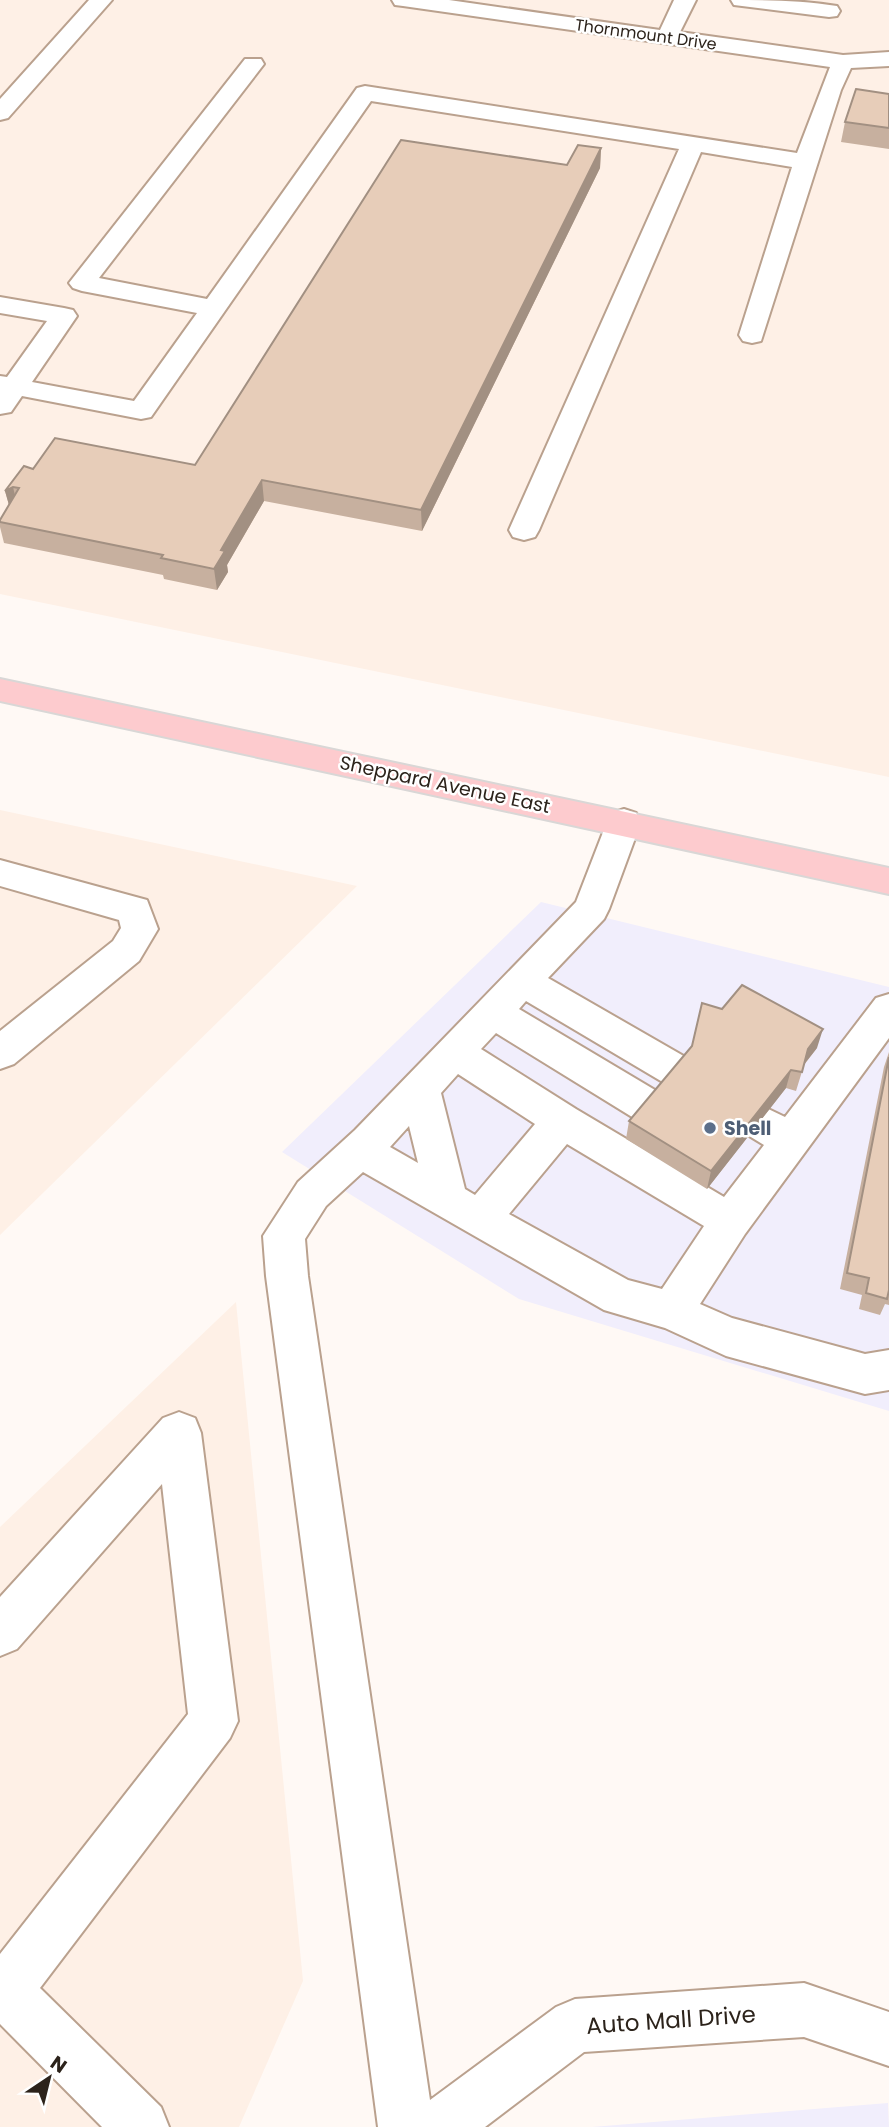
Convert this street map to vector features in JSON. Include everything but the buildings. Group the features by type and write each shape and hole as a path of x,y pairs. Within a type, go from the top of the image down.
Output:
{"main road":[{"name":"Sheppard Avenue East","path":"0,690 889,881"}],"street":[{"path":"0,113 101,0"},
{"name":"Thornmount Drive","path":"403,0 482,5 667,37 843,62 889,59"},
{"path":"667,37 685,0"},
{"path":"742,0 829,11"},
{"path":"752,335 830,90 843,62"},
{"path":"213,308 82,283 253,64"},
{"path":"0,305 64,316 5,393 141,411 365,93 806,162"},
{"path":"524,530 693,144"},
{"path":"406,2127 287,1276 284,1236 312,1194 360,1150 591,909 624,822"},
{"path":"0,873 134,910 140,929 125,951 0,1054"},
{"path":"523,981 680,1073"},
{"path":"672,1311 730,1220 747,1167 775,1131 889,1009"},
{"path":"493,1012 651,1108"},
{"path":"454,1052 562,1121 730,1220"},
{"path":"420,1088 463,1209"},
{"path":"463,1209 562,1121"},
{"path":"360,1150 619,1297 672,1311 726,1336 865,1374 889,1370"},
{"path":"0,1632 179,1433 213,1721 3,1989 141,2127"},
{"name":"Auto Mall Drive","path":"439,2127 575,2026 804,2010 889,2039"}],"shaded area":[{"path":"0,0 889,0 889,777 0,594"},
{"path":"0,810 357,886 0,1235"},
{"path":"541,902 889,987 889,1411 519,1299 282,1152"},
{"path":"236,1302 303,1981 239,2127 0,2127 0,1527"},
{"path":"888,2103 889,2127 592,2127"}],"place":[{"name":"Shell","path":"710,1128"}]}
